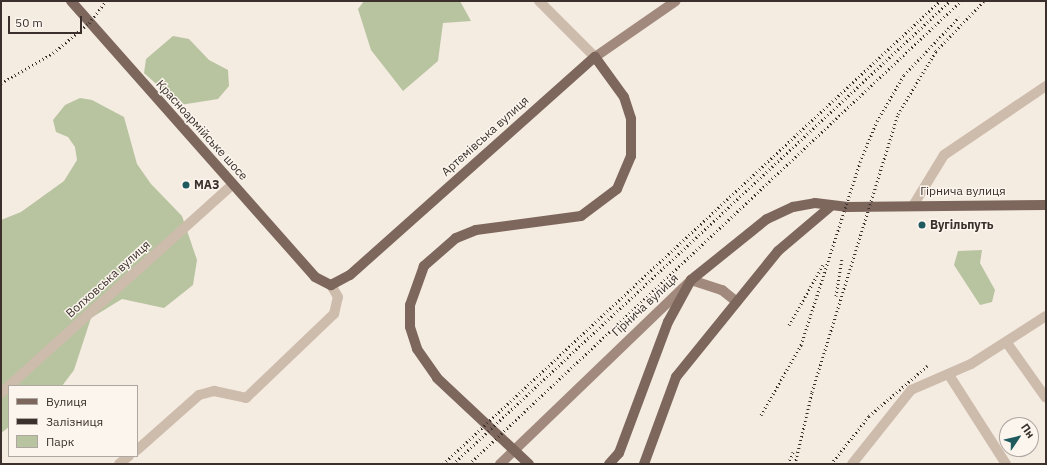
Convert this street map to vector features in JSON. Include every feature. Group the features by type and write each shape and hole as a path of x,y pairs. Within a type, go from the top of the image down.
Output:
{"main road":[{"name":"Красноармійське шосе","path":"71,1 315,276 331,285"},
{"name":"Артемівська вулиця","path":"331,285 350,275 595,57 676,1"},
{"path":"529,464 437,378 417,349 410,327 410,305 424,266 456,238 476,230 581,216 617,189 626,174 631,156 630,119 624,97 595,57"},
{"name":"Гірнича вулиця","path":"500,464 691,280 767,219 793,207 815,203 831,206 914,204 1046,205"},
{"path":"644,464 676,377 778,251 831,206"},
{"path":"609,464 619,453 668,322 691,280 722,290 737,302"}],"street":[{"path":"539,1 595,57"},
{"path":"914,204 944,155 1046,86"},
{"name":"Волховська вулиця","path":"10,385 233,184"},
{"path":"138,449 199,395 214,391 246,398 334,314 338,297 331,285"},
{"path":"852,464 911,390 927,381 949,375 1006,342 1046,316"},
{"path":"1006,342 1046,398"},
{"path":"949,375 1006,464"},
{"path":"119,464 128,457"}],"green space":[{"path":"364,1 460,1 471,21 443,23 438,61 403,91 371,50 358,9"},
{"path":"173,36 189,39 209,60 228,70 229,86 218,99 180,105 144,73 146,59"},
{"path":"80,98 92,100 124,117 137,164 151,184 182,216 197,260 193,285 164,308 122,299 91,318 74,370 63,385 8,385 8,428 1,433 1,220 21,212 64,181 77,160 75,147 68,137 56,132 53,120 65,105"},
{"path":"982,250 980,263 995,290 992,302 980,305 954,265 958,251"}],"railway":[{"path":"1,83 53,53 89,23 106,1"},
{"path":"443,464 940,1"},
{"path":"453,464 950,1"},
{"path":"469,464 961,1"},
{"path":"795,464 812,392 898,114 936,51 984,1"},
{"path":"761,415 801,345 860,162 877,121 904,75 959,17"},
{"path":"836,296 842,259"},
{"path":"789,325 823,265"},
{"path":"831,464 869,416 927,366"},
{"path":"788,464 793,452"}],"place":[{"name":"МАЗ","path":"186,185"},
{"name":"Вугільпуть","path":"922,225"}]}
